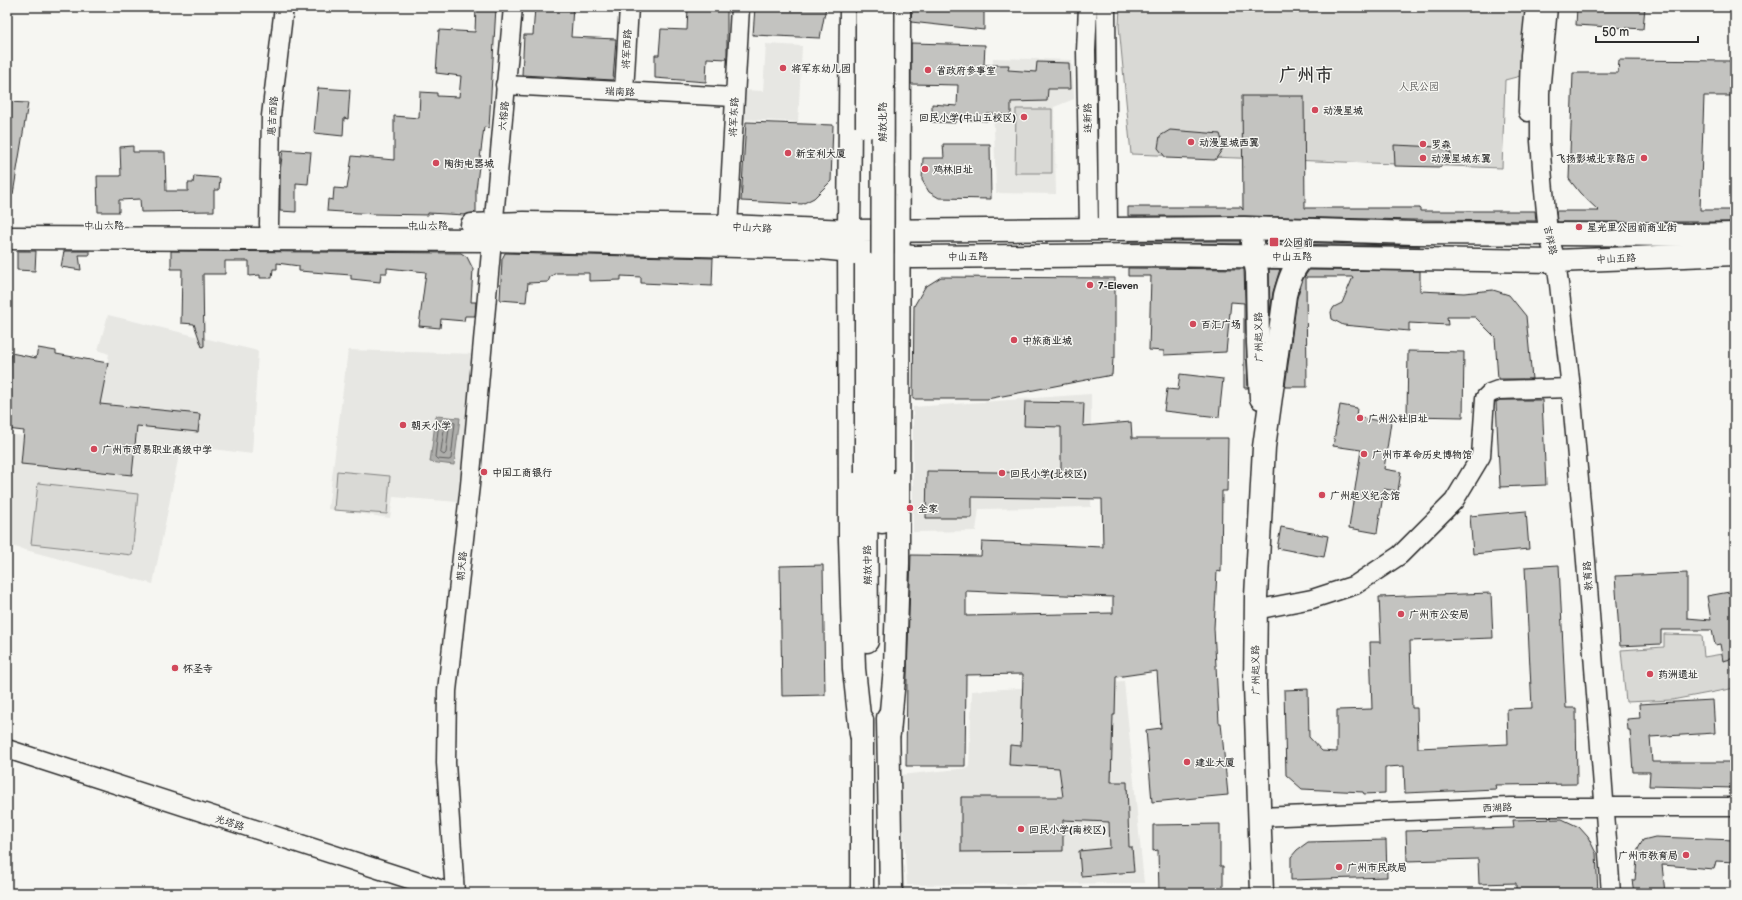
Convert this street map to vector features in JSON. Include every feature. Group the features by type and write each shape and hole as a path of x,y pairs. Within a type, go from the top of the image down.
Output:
{"main road":[{"path":"851,7 869,237"},
{"name":"解放北路","path":"867,7 869,237"},
{"name":"解放北路","path":"869,237 883,7"},
{"path":"861,734 854,669 850,539 869,237 899,7"},
{"name":"中山六路","path":"7,238 493,232 523,222 728,226 869,237"},
{"name":"中山六路","path":"7,224 269,226 493,232 797,247 869,237"},
{"path":"869,237 1098,228 1244,228 1542,234 1735,234"},
{"name":"广州起义路","path":"1244,228 1253,244 1255,256 1264,447"},
{"path":"869,237 898,256 898,570 895,668 889,734"},
{"name":"中山五路","path":"869,237 898,256 1305,256 1556,261 1735,254"},
{"name":"解放中路","path":"869,237 874,473 889,734 892,893"},
{"name":"广州起义路","path":"1262,893 1255,685 1255,610 1264,447 1285,295 1289,281 1297,264 1305,256"},
{"name":"解放中路","path":"862,893 861,734 867,645 874,473"}],"street":[{"name":"惠吉西路","path":"269,226 271,116 284,7"},
{"name":"六榕路","path":"493,232 513,7"},
{"name":"将军西路","path":"624,91 629,7"},
{"name":"将军东路","path":"728,226 740,7"},
{"name":"连新路","path":"1088,7 1086,51 1098,228"},
{"name":"连新路","path":"1098,228 1106,7"},
{"name":"吉祥路","path":"1535,7 1530,55 1528,141 1542,234 1556,261"},
{"name":"吉祥路","path":"1542,234 1543,180 1540,116 1541,78 1548,7"},
{"name":"瑞南路","path":"506,85 734,97"},
{"name":"朝天路","path":"454,893 446,763 447,691 470,485 493,232"},
{"name":"教育路","path":"1556,261 1571,388 1586,553 1611,893"},
{"path":"1255,610 1312,599 1355,585 1400,555 1454,501 1481,456 1485,398 1490,393 1498,390 1571,388"},
{"name":"光塔路","path":"7,749 454,893"},
{"name":"西湖路","path":"1260,817 1510,806 1735,807"}],"shaded area":[{"name":"将军东幼儿园","path":"766,44 802,46 798,122 739,119 740,90 763,91"},
{"name":"回民小学(中山五校区)","path":"993,58 1072,60 1074,99 1054,107 1056,194 996,193 994,127 991,101"},
{"name":"广州市贸易职业高级中学","path":"108,315 258,351 252,454 181,445 153,584 7,545 7,434 91,444 109,354 98,350"},
{"name":"朝天小学","path":"348,350 475,354 458,502 393,497 390,518 328,509"},
{"name":"回民小学(北校区)","path":"1091,394 1091,507 979,509 976,531 913,532 913,407"},
{"name":"回民小学(南校区)","path":"1124,681 1144,883 907,885 900,775 969,768 972,691"},
{"path":"1506,889 1506,893 1284,893 1284,890"}],"green space":[{"name":"人民公园","path":"1120,7 1530,7 1524,75 1505,80 1502,168 1131,154 1119,26"},
{"path":"1016,109 1052,109 1052,173 1015,173"},
{"path":"337,471 390,476 387,514 334,510"},
{"path":"38,483 138,494 132,555 31,544"},
{"path":"1664,634 1702,635 1704,657 1728,653 1735,688 1672,700 1626,702 1621,650 1664,647"}],"water":[{"path":"436,416 460,418 454,465 430,462"}],"building":[{"path":"476,7 496,7 489,128 484,127 476,190 476,212 465,215 428,213 428,215 327,211 328,199 333,200 334,188 347,189 352,156 394,160 394,116 419,118 420,92 437,93 437,96 459,97 461,76 436,73 439,30 475,32"},
{"path":"535,7 573,7 571,37 616,39 613,80 522,75 524,35 533,35"},
{"path":"688,7 727,7 727,59 707,58 706,82 655,78 655,55 659,55 661,29 687,30"},
{"path":"755,7 826,7 820,38 753,35"},
{"path":"912,7 982,7 984,12 984,30 911,22"},
{"path":"1577,7 1645,7 1643,29 1576,25"},
{"path":"911,43 985,45 984,65 1009,65 1008,70 1036,72 1037,62 1069,63 1070,89 1048,89 1047,101 1011,102 1011,115 987,114 987,121 955,119 955,123 932,122 932,104 957,106 958,85 911,84"},
{"path":"1619,60 1735,61 1735,96 1704,96 1700,210 1735,210 1735,222 1557,222 1556,211 1599,211 1580,193 1569,179 1573,73 1618,73"},
{"path":"318,88 350,90 348,119 344,118 343,136 314,133"},
{"path":"1242,96 1304,96 1305,208 1420,208 1420,211 1535,211 1536,221 1244,216 1128,216 1128,207 1241,207 1243,210"},
{"path":"7,102 28,103 13,194 7,193"},
{"name":"新宝利大厦","path":"746,122 833,125 831,181 814,198 802,204 741,201"},
{"name":"动漫星城西翼","path":"1170,130 1220,134 1224,147 1215,160 1166,158 1158,148 1160,136"},
{"path":"943,144 990,144 991,199 939,198 929,192 922,180 923,158 944,158"},
{"name":"动漫星城东翼","path":"1394,145 1439,147 1451,153 1450,162 1439,167 1395,166"},
{"path":"133,146 133,152 165,152 166,191 188,191 188,183 193,183 194,176 220,178 219,190 214,190 214,211 141,212 140,199 119,200 119,212 98,212 97,176 121,176 120,147"},
{"path":"283,150 311,152 308,184 296,183 296,212 280,211 280,171"},
{"path":"1128,241 1240,241 1240,244 1128,243"},
{"path":"1264,241 1420,246 1265,244"},
{"path":"17,251 36,251 35,271 17,270"},
{"path":"64,251 90,251 90,255 79,255 81,270 61,267"},
{"path":"171,251 461,253 467,257 473,269 471,302 476,302 475,316 465,316 464,321 441,319 440,328 419,326 426,272 387,268 387,273 381,273 380,282 351,279 351,275 299,271 299,266 277,263 277,269 273,269 272,278 260,278 260,275 249,276 249,261 225,261 225,274 203,274 204,346 202,347 194,324 181,323 182,269 171,269"},
{"path":"505,253 713,258 712,286 641,283 641,277 621,276 621,280 589,281 589,273 556,273 550,277 548,282 528,283 526,302 500,300 502,259"},
{"name":"百汇广场","path":"1128,268 1244,269 1248,388 1244,388 1244,303 1231,302 1226,352 1164,355 1164,351 1149,350 1151,276 1128,276"},
{"path":"1269,269 1280,269 1273,292 1270,312"},
{"path":"1309,270 1420,271 1420,291 1464,293 1493,290 1509,295 1526,316 1532,379 1498,379 1495,337 1475,317 1447,317 1448,325 1409,323 1409,331 1343,325 1332,319 1331,312 1334,307 1342,303 1353,277 1306,277 1307,387 1285,387 1297,298 1303,279"},
{"name":"中旅商业城","path":"941,277 1115,278 1115,358 1113,358 1112,375 987,399 913,399 914,306 925,287"},
{"path":"38,348 56,351 56,354 108,363 100,404 200,414 198,432 137,426 132,475 21,464 24,431 7,429 7,392 11,353 36,358"},
{"path":"1408,351 1464,352 1463,417 1407,416"},
{"path":"1180,374 1223,379 1219,417 1164,411 1167,389 1178,390"},
{"path":"1500,400 1542,400 1546,485 1500,487 1496,402"},
{"path":"1025,402 1084,403 1083,426 1131,422 1132,438 1228,438 1227,491 1222,491 1221,572 1217,571 1214,628 1219,723 1221,723 1228,795 1152,802 1146,730 1161,728 1157,671 1116,677 1111,782 1127,782 1129,847 1132,847 1134,872 1081,876 1079,851 1110,848 1109,822 1063,820 1063,851 961,852 961,797 1063,797 1059,768 1009,765 1010,745 1021,746 1023,674 966,675 965,766 906,766 911,555 981,556 982,542 1103,547 1102,499 972,497 972,518 926,518 927,471 1061,473 1061,427 1024,426","holes":["966,591 1113,597 1113,613 966,616"]},
{"path":"1340,405 1357,408 1356,417 1380,421 1382,414 1392,415 1384,469 1401,472 1398,491 1384,489 1377,533 1349,528 1361,450 1333,446"},
{"path":"1526,511 1529,549 1473,554 1470,516"},
{"path":"1281,527 1328,536 1324,557 1277,548"},
{"path":"823,565 825,695 782,696 780,566"},
{"path":"1559,565 1566,708 1576,708 1577,784 1495,785 1496,789 1405,793 1404,766 1385,767 1385,793 1364,794 1363,792 1302,789 1286,775 1284,690 1308,689 1309,737 1322,751 1337,752 1337,710 1372,709 1370,642 1381,642 1379,597 1491,593 1493,638 1410,641 1412,708 1417,708 1418,748 1508,744 1507,709 1532,708 1525,567"},
{"path":"1687,573 1687,618 1711,620 1707,596 1735,591 1735,658 1723,661 1720,644 1715,645 1712,630 1661,630 1661,644 1620,646 1615,576"},
{"path":"1713,700 1715,733 1650,737 1652,762 1735,762 1735,788 1649,786 1650,772 1633,772 1630,730 1628,730 1627,719 1640,718 1639,704"},
{"path":"1562,819 1579,827 1588,837 1596,853 1598,893 1516,893 1516,883 1479,884 1478,859 1407,861 1406,831 1514,828 1513,820"},
{"path":"1220,824 1220,866 1223,866 1223,891 1159,893 1158,850 1153,851 1153,825"},
{"name":"广州市教育局","path":"1655,837 1735,840 1735,862 1716,861 1714,869 1662,865 1665,893 1634,893 1632,880 1635,880 1638,849 1643,840"},
{"name":"广州市民政局","path":"1386,840 1387,877 1291,880 1291,857 1297,850 1308,842"}],"place":[{"name":"将军东幼儿园","path":"783,68"},
{"name":"省政府参事室","path":"928,70"},
{"name":"动漫星城","path":"1315,110"},
{"name":"回民小学(中山五校区)","path":"1024,117"},
{"name":"动漫星城西翼","path":"1191,142"},
{"name":"罗森","path":"1423,144"},
{"name":"新宝利大厦","path":"788,153"},
{"name":"动漫星城东翼","path":"1423,158"},
{"name":"飞扬影城北京路店","path":"1644,158"},
{"name":"陶街电器城","path":"436,163"},
{"name":"鸡林旧址","path":"925,169"},
{"name":"星光里公园前商业街","path":"1579,227"},
{"name":"公园前","path":"1274,242"},
{"name":"7-Eleven","path":"1090,285"},
{"name":"百汇广场","path":"1193,324"},
{"name":"中旅商业城","path":"1014,340"},
{"name":"广州公社旧址","path":"1360,418"},
{"name":"朝天小学","path":"403,425"},
{"name":"广州市贸易职业高级中学","path":"94,449"},
{"name":"广州市革命历史博物馆","path":"1364,454"},
{"name":"中国工商银行","path":"484,472"},
{"name":"回民小学(北校区)","path":"1002,473"},
{"name":"广州起义纪念馆","path":"1322,495"},
{"name":"全家","path":"910,508"},
{"name":"广州市公安局","path":"1401,614"},
{"name":"怀圣寺","path":"175,668"},
{"name":"药洲遗址","path":"1650,674"},
{"name":"建业大厦","path":"1187,762"},
{"name":"回民小学(南校区)","path":"1021,829"},
{"name":"广州市教育局","path":"1686,855"},
{"name":"广州市民政局","path":"1339,867"}],"district":[{"name":"广州市","path":"1306,75"}]}
